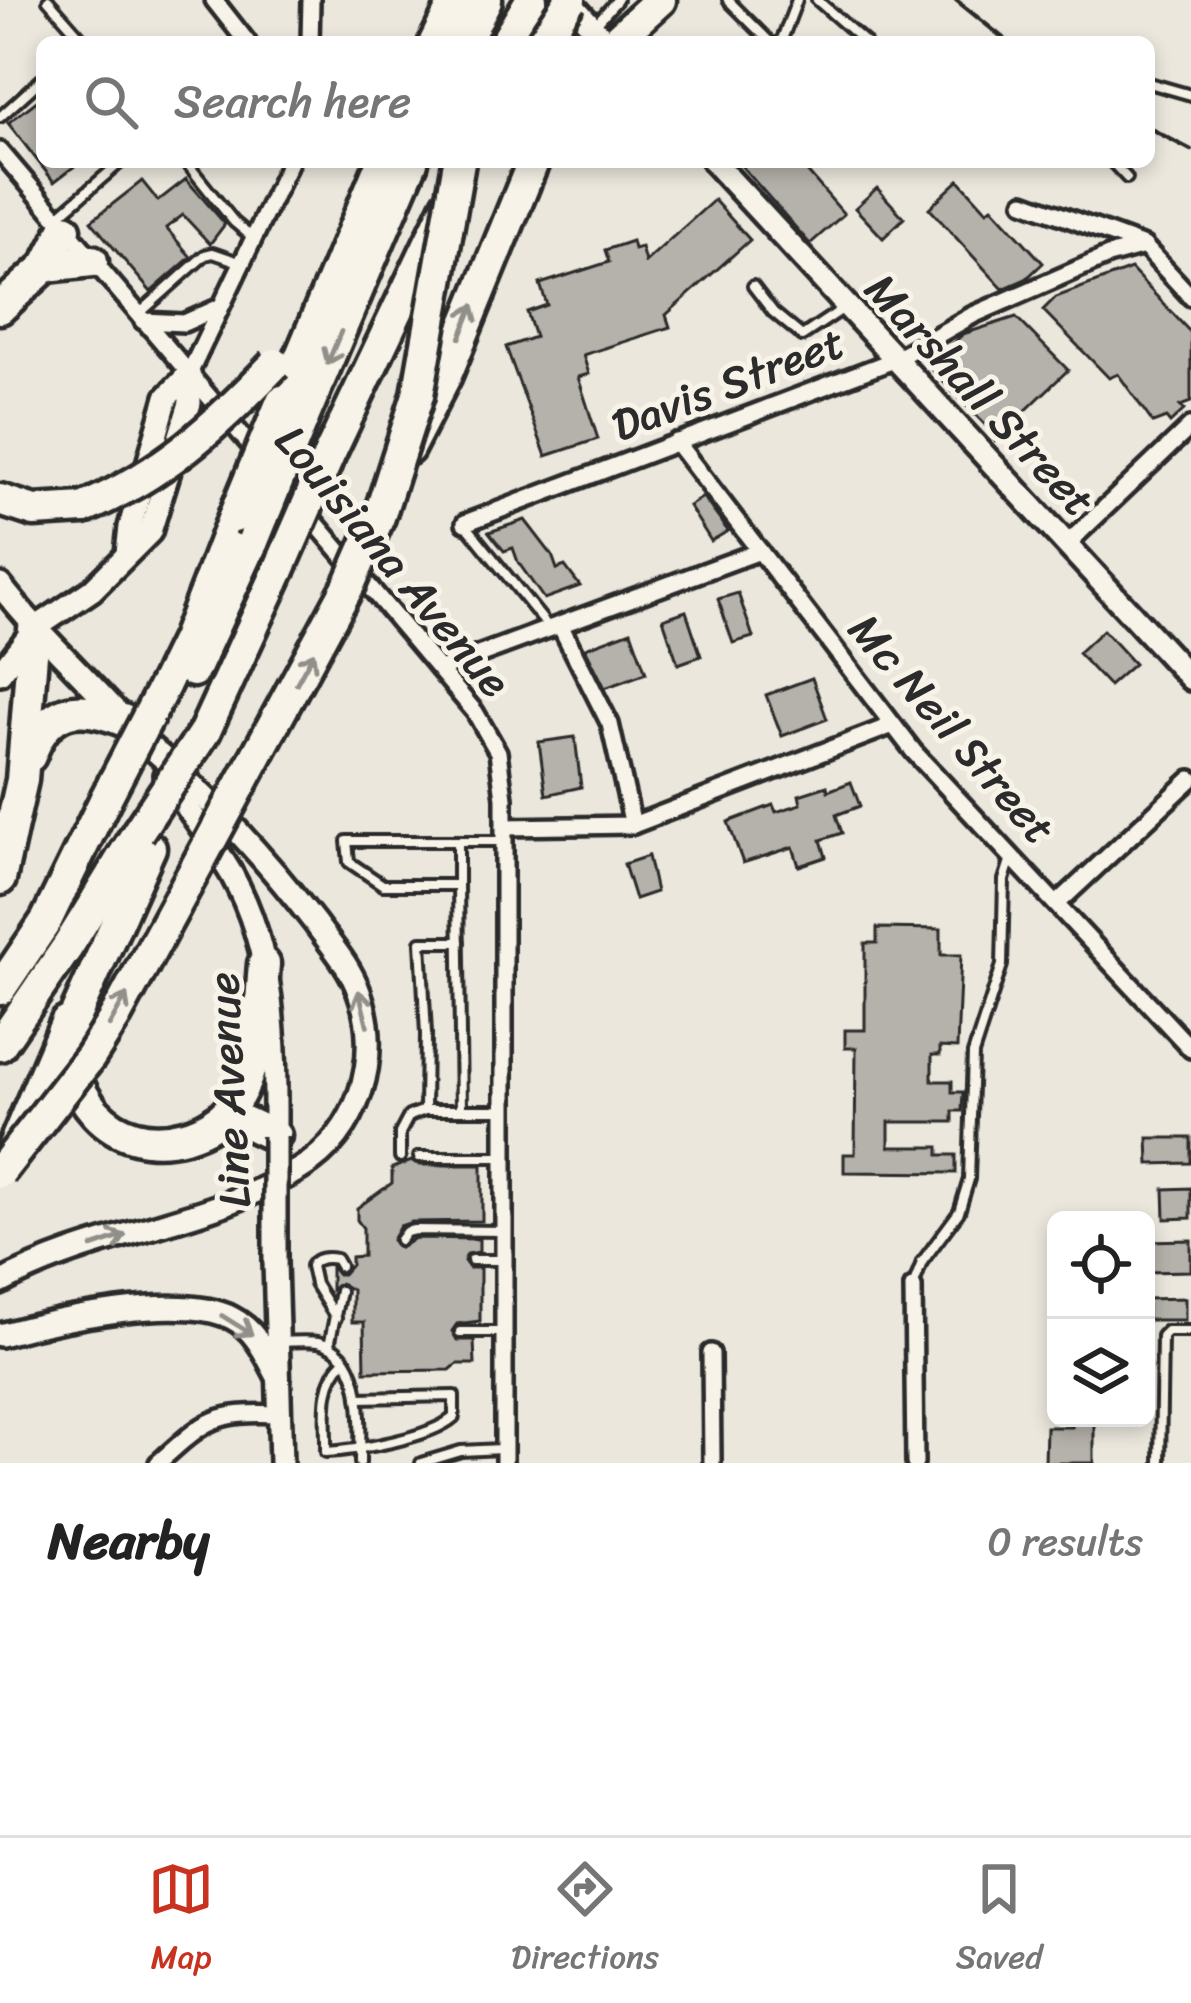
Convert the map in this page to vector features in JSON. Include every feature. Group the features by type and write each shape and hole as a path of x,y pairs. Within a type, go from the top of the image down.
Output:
{"highway":[{"path":"510,36 531,0"},
{"path":"546,36 569,0"},
{"path":"606,36 660,0"},
{"path":"443,36 471,15"},
{"path":"264,964 256,1039 231,1107 215,1122 181,1137 153,1140 116,1131 100,1120 78,1090 70,1034 128,822 171,694 292,410 380,168"},
{"path":"292,410 409,168"},
{"path":"398,464 426,362 458,168"},
{"path":"0,989 46,921 128,822 178,772 205,731 428,240 468,168"},
{"path":"0,1175 90,1058 114,1019 350,583 398,464 446,375 531,168"},
{"path":"0,513 76,510 167,464 197,441 275,364 370,195"},
{"path":"0,308 46,266 61,224"},
{"path":"46,266 92,261"},
{"path":"0,500 34,511 76,510"},
{"path":"22,782 34,629"},
{"path":"0,879 38,735 64,712 85,710 132,729"},
{"path":"0,1045 68,946 128,822"},
{"path":"0,1175 82,994"},
{"path":"215,1122 245,1122 275,1136"}],"main road":[{"path":"569,0 603,36"},
{"name":"Marshall Street","path":"719,168 1191,679"},
{"path":"0,674 34,629 92,590 127,553 167,397 189,374"},
{"name":"Line Avenue","path":"0,585 34,629 78,668 132,729 231,873 251,918 273,1017 281,1463"},
{"path":"0,1282 233,1199 297,1171 329,1146 345,1126 366,1076 365,1010 341,957 281,878 132,729"},
{"path":"0,1335 118,1310 213,1312 254,1335 278,1377"}],"street":[{"path":"214,0 242,36"},
{"path":"310,36 311,0"},
{"name":"Louisiana Avenue","path":"0,151 440,669 475,712 498,752 504,834 504,1456"},
{"path":"189,374 287,168"},
{"path":"1024,202 1144,246 1191,298"},
{"name":"Davis Street","path":"465,524 894,360 973,315 1108,256 1144,246"},
{"path":"141,318 184,323 223,305"},
{"path":"1066,545 1191,426"},
{"name":"Mc Neil Street","path":"676,442 893,725 1191,1049"},
{"path":"440,669 760,551"},
{"path":"555,627 610,724 633,825"},
{"path":"504,834 633,825 893,725"},
{"path":"1057,904 1191,779"},
{"path":"913,1287 915,1463"},
{"path":"711,1353 712,1463"},
{"path":"158,1463 203,1422 238,1412 280,1414"}],"lane":[{"path":"48,0 80,36"},
{"path":"604,36 617,0"},
{"path":"728,0 764,36"},
{"path":"784,36 797,0"},
{"path":"818,0 858,36"},
{"path":"0,117 36,85"},
{"path":"1155,85 1191,95"},
{"path":"61,224 115,168"},
{"path":"191,168 234,222 254,239"},
{"path":"1118,168 1127,178"},
{"path":"141,318 205,255 213,253 242,263"},
{"path":"753,286 773,312 802,336 845,307"},
{"path":"465,524 555,627"},
{"path":"458,885 383,885 349,862 347,841 458,841 504,834"},
{"path":"458,841 461,1111"},
{"path":"913,1287 922,1262 959,1212 969,1179 973,1054 1002,965 1004,880 1012,857"},
{"path":"424,1110 427,1034 421,942 459,942"},
{"path":"400,1157 400,1133 409,1116 424,1110 504,1111"},
{"path":"418,1157 504,1157"},
{"path":"400,1240 414,1230 504,1231"},
{"path":"336,1318 315,1284 311,1266 329,1257 340,1266"},
{"path":"472,1260 504,1260"},
{"path":"329,1346 340,1292"},
{"path":"1160,1463 1162,1336 1167,1331 1191,1330"},
{"path":"460,1332 504,1332"},
{"path":"277,1342 321,1342 344,1361 355,1378 360,1463"},
{"path":"326,1463 327,1389 344,1361"},
{"path":"326,1452 360,1448 444,1425 454,1417 454,1396 358,1398"},
{"path":"421,1463 461,1451 504,1456"}],"building":[{"path":"36,102 36,159 8,123"},
{"path":"43,168 72,168 54,182"},
{"path":"743,168 804,168 844,214 810,244"},
{"path":"186,179 225,224 210,244 183,215 166,228 191,257 151,292 91,221 142,181 158,201"},
{"path":"959,180 987,211 992,207 1043,263 1026,279 1003,289 929,208"},
{"path":"877,188 904,218 883,238 855,208"},
{"path":"714,200 750,240 666,315 670,327 583,355 589,374 578,377 598,439 546,456 506,347 535,337 527,312 547,305 540,284 609,262 605,250 632,241 634,249 641,247 645,262"},
{"path":"1131,269 1191,333 1191,402 1180,406 1184,410 1170,423 1166,418 1153,423 1118,374 1109,378 1043,310 1056,297"},
{"path":"1016,317 1068,370 995,440 929,367 963,334"},
{"path":"703,497 728,531 711,541 689,506"},
{"path":"525,520 557,569 565,566 580,586 544,599 513,548 504,551 489,532"},
{"path":"738,593 753,637 733,643 718,599"},
{"path":"686,611 701,656 678,664 663,619"},
{"path":"1103,630 1134,664 1109,686 1078,653"},
{"path":"631,631 646,673 605,688 585,648"},
{"path":"812,678 827,719 782,736 766,695"},
{"path":"575,737 581,787 546,795 539,742"},
{"path":"851,782 860,806 836,815 842,833 821,840 826,857 799,866 793,847 743,863 728,822 773,805 776,812 801,804 799,795"},
{"path":"648,856 656,892 635,899 624,864"},
{"path":"877,928 941,929 941,955 961,955 957,1048 940,1047 940,1055 932,1055 932,1081 952,1081 952,1092 963,1092 962,1111 953,1111 953,1122 889,1122 889,1147 939,1147 939,1155 956,1155 956,1173 844,1172 844,1154 855,1154 856,1048 845,1048 845,1030 865,1030 865,943 877,943"},
{"path":"1148,1138 1191,1138 1191,1163 1149,1164"},
{"path":"412,1161 482,1165 482,1221 412,1222 400,1226 392,1240 400,1248 415,1238 479,1239 479,1252 467,1254 464,1261 469,1268 480,1268 480,1321 457,1324 452,1331 457,1340 474,1340 475,1364 457,1364 450,1370 365,1371 364,1322 352,1322 352,1290 340,1283 331,1290 331,1266 343,1274 351,1257 363,1256 357,1208 392,1183 392,1168"},
{"path":"1191,1188 1191,1218 1165,1219 1164,1189"},
{"path":"1191,1240 1191,1271 1155,1272 1155,1241"},
{"path":"1185,1298 1185,1320 1155,1320 1155,1299"},
{"path":"1047,1427 1094,1427 1094,1463 1045,1463"}],"railway":[{"path":"956,0 1001,36"},
{"path":"1155,131 1191,150"}]}
